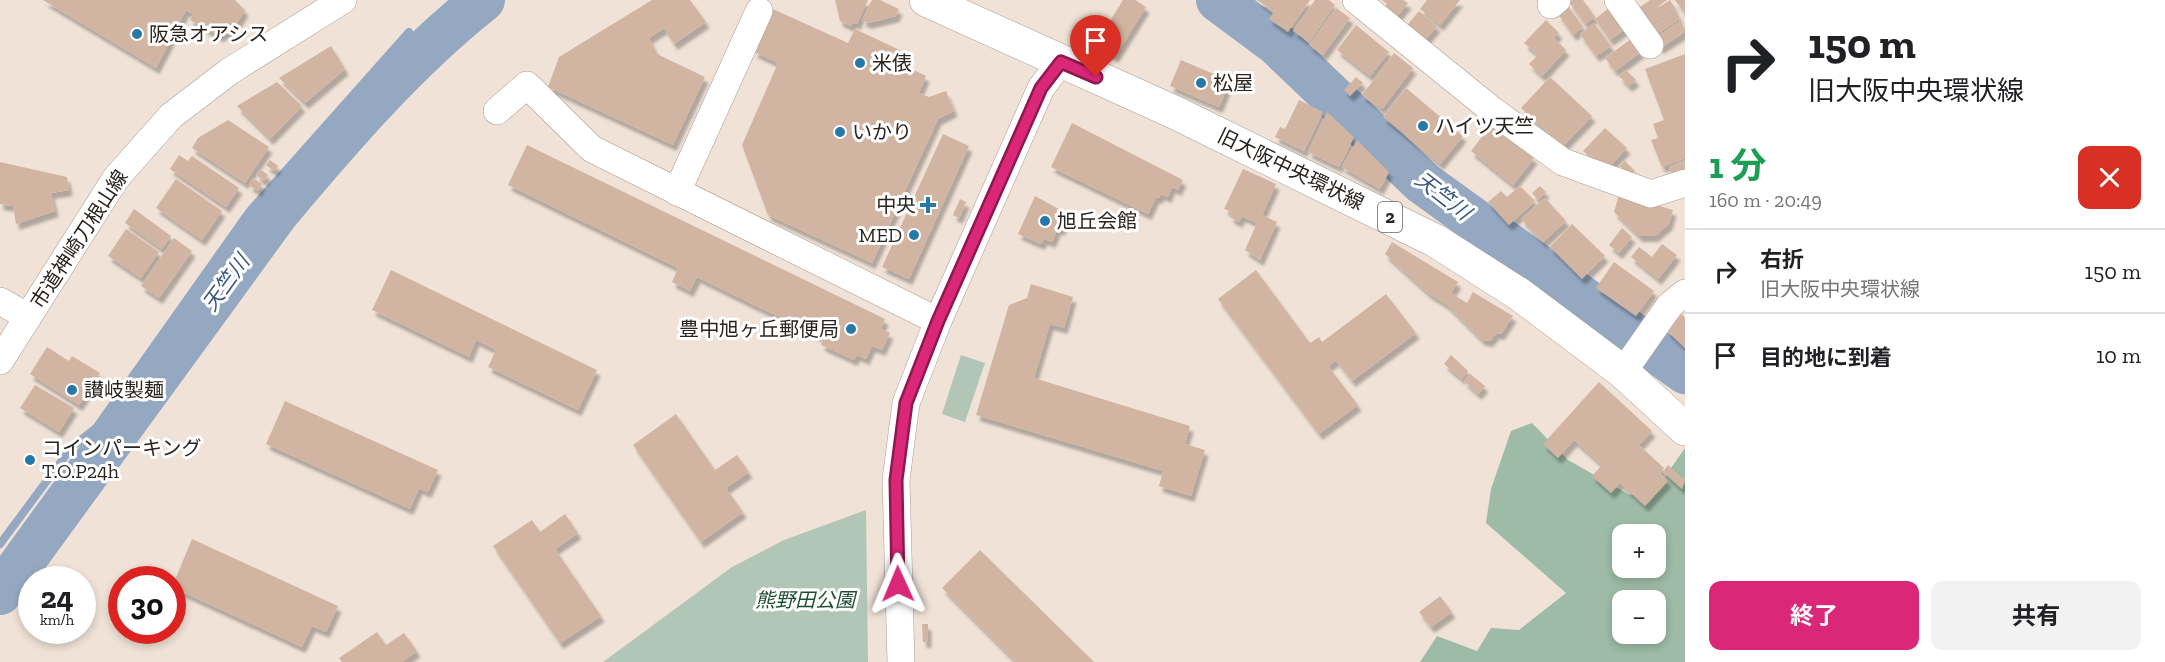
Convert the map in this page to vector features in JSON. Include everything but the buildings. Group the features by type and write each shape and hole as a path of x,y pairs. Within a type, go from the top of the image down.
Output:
{"main road":[{"name":"旧大阪中央環状線","path":"926,0 1176,113 1405,224 1628,364 1685,429"}],"street":[{"name":"市道神崎刀根山線","path":"0,361 116,178 171,116 230,71 343,0"},
{"path":"1356,0 1492,110 1563,162 1651,194 1685,183"},
{"path":"1618,0 1650,45"},
{"path":"677,192 759,11"},
{"path":"901,662 896,480 906,403 938,321 1041,88 1061,62"},
{"path":"496,111 527,85 592,149 938,321"},
{"path":"1628,364 1670,305 1685,293"},
{"path":"0,301 28,317"}],"green space":[{"path":"961,355 985,363 965,422 942,414"},
{"path":"1532,423 1568,460 1630,495 1657,488 1685,448 1685,662 1420,662 1437,636 1477,651 1491,628 1519,630 1566,593 1486,523 1491,489 1511,431"},
{"name":"熊野田公園","path":"866,510 868,662 603,662 732,567 784,540"}],"waterway":[{"name":"天竺川","path":"0,593 277,213 401,74 427,48 483,0"},
{"name":"天竺川","path":"1218,0 1276,43 1423,183 1685,372"},
{"path":"0,544 72,447 96,428 249,212 409,32"}],"place":[{"name":"阪急オアシス","path":"137,34"},
{"name":"米俵","path":"860,63"},
{"name":"松屋","path":"1201,83"},
{"name":"ハイツ天竺","path":"1423,126"},
{"name":"いかり","path":"840,132"},
{"name":"中央","path":"928,205"},
{"name":"旭丘会館","path":"1045,221"},
{"name":"MED","path":"914,235"},
{"name":"豊中旭ヶ丘郵便局","path":"851,329"},
{"name":"讃岐製麺","path":"72,390"},
{"name":"コインパーキング T.O.P24h","path":"30,460"}],"route":[{"path":"898,584 896,480 906,403 938,321 1041,88 1061,62 1096,77"}]}
